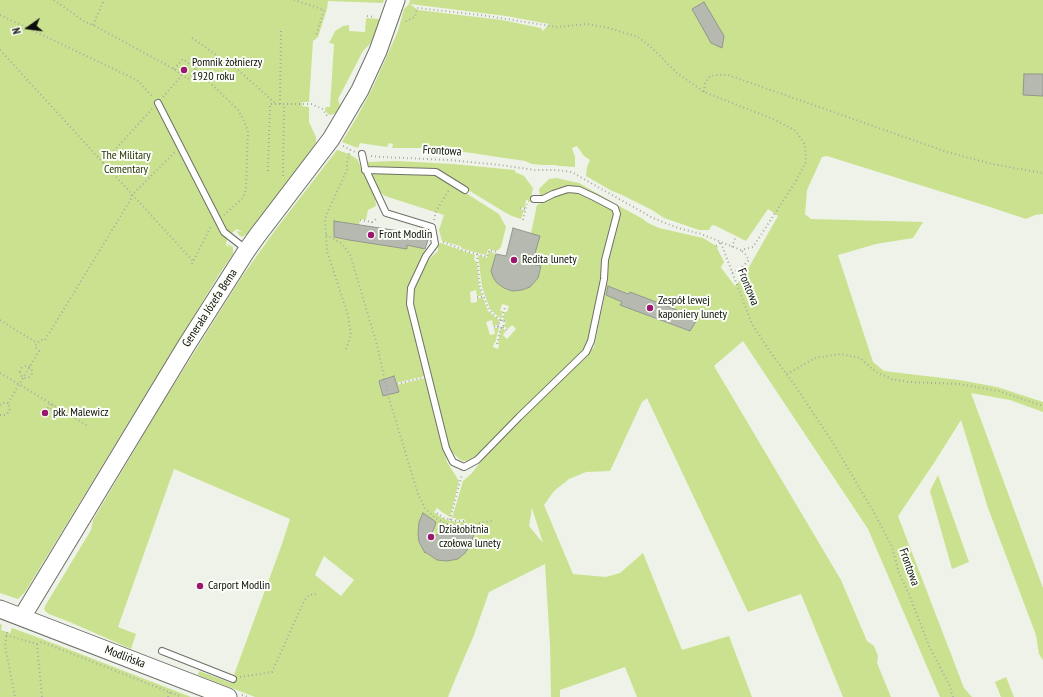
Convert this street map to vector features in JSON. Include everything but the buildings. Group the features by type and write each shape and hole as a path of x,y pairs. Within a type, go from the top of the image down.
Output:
{"street":[{"name":"Generała Józefa Bema","path":"22,616 186,346 247,250 331,139 363,83 378,51 396,0"},
{"name":"Modlińska","path":"0,608 228,697"}],"lane":[{"path":"158,103 224,232 247,250"},
{"path":"362,154 365,170 386,213 432,227 435,244 426,256 411,288 410,304 446,448 452,462 464,467 477,460 586,352 591,341 604,279 605,260 617,214 614,208 579,190 568,189 552,194 543,199 534,199"},
{"path":"365,170 436,172 465,190"},
{"path":"162,651 233,679"}],"path":[{"path":"54,0 85,22 174,69 188,80 196,69"},
{"path":"93,25 104,0"},
{"path":"294,0 324,10 316,36"},
{"path":"402,23 415,17 417,8 481,15 557,27 587,24 610,28 638,37 652,48 677,73 704,92 779,122 796,131 805,145 806,162 796,181 753,247 741,250"},
{"path":"0,15 137,80 158,103"},
{"path":"367,16 378,17"},
{"path":"280,104 281,30"},
{"path":"192,38 238,70 276,104"},
{"path":"0,50 192,263 212,226"},
{"path":"174,69 183,59 196,69 238,110 244,119 248,131 246,189 242,198 218,220"},
{"path":"103,163 182,75"},
{"path":"704,92 705,83 710,76 728,75 947,152 992,164 1043,173"},
{"path":"268,170 270,104 311,104"},
{"path":"283,176 284,104"},
{"name":"Frontowa","path":"331,139 350,150 362,154 381,157 450,160 529,169 572,172 653,218 720,242 752,324 768,350 787,374 833,443 892,546 899,573 909,594 929,646 953,697"},
{"path":"37,343 41,340 45,340 132,195 180,147"},
{"path":"346,349 351,335 348,315 327,251 325,220 347,170 350,150"},
{"path":"436,211 453,185"},
{"path":"520,208 525,209 523,220"},
{"path":"360,220 372,222 372,227"},
{"path":"326,235 341,243 350,254 377,345 388,395 418,494 425,508 434,517 446,524 466,525 492,521"},
{"path":"732,247 736,236"},
{"path":"441,242 487,257 488,250 498,252"},
{"path":"716,246 720,242 741,250 746,254 749,260 740,269 732,273"},
{"path":"477,254 480,287 489,310 501,321 504,321 501,326"},
{"path":"477,297 484,297"},
{"path":"497,344 505,307"},
{"path":"0,320 37,343"},
{"path":"494,327 501,326 507,330"},
{"path":"0,415 5,415 9,412 10,408 8,403 39,351 36,348 37,343"},
{"path":"787,374 815,358 841,354 860,358 876,372 892,379 908,382 959,384 1000,391 1043,406"},
{"path":"23,377 20,374 21,369 24,366 30,366"},
{"path":"23,377 27,378 31,375 32,371 30,366"},
{"path":"0,373 88,426"},
{"path":"397,384 428,376"},
{"path":"0,405 2,403 8,403"},
{"path":"47,412 52,404"},
{"path":"450,520 464,467"},
{"path":"437,513 450,520 464,520"},
{"path":"233,679 272,672 304,601 309,595 317,594"},
{"path":"7,632 5,646 15,697"},
{"path":"6,635 37,644 42,642 182,697"},
{"path":"37,644 42,697"},
{"path":"168,697 170,692"}],"green space":[{"name":"The Military Cementary","path":"0,0 384,0 383,3 328,1 318,37 313,41 309,102 302,102 302,106 309,107 309,122 316,137 316,143 285,186 247,234 242,237 237,231 242,232 237,229 227,239 226,245 230,248 227,244 233,247 233,254 25,592 18,599 0,593"},
{"path":"410,0 1043,0 1043,214 1035,215 1026,219 827,156 822,157 807,190 805,214 811,219 923,222 913,238 876,244 838,255 873,362 884,371 959,380 997,387 1043,402 1043,412 1010,400 971,393 1043,588 1043,660 1039,654 1036,635 988,508 961,420 898,516 964,688 972,697 940,697 868,529 743,341 714,366 841,580 867,641 874,646 878,656 877,663 891,697 843,697 801,594 748,612 647,398 642,402 610,471 586,472 569,479 554,491 544,505 573,574 606,577 620,573 643,553 682,650 729,636 752,697 637,697 625,667 560,690 560,697 551,697 550,645 545,564 489,592 474,635 448,697 255,697 198,675 199,671 231,683 290,519 174,469 118,627 136,634 131,649 46,612 44,609 45,606 91,530 93,520 163,402 241,278 276,229 337,150 349,154 357,159 375,197 376,206 368,210 366,220 360,219 359,225 334,221 334,237 407,249 407,245 425,249 409,288 407,298 425,376 396,383 394,376 379,381 383,396 398,392 397,385 425,378 447,462 459,481 450,517 437,508 434,512 442,518 450,521 466,521 464,519 456,520 456,518 452,518 463,481 472,473 486,455 594,347 608,279 607,265 618,210 580,189 540,195 539,189 549,179 556,178 579,183 659,228 703,238 718,247 717,248 724,262 721,267 735,286 745,274 778,216 768,209 746,241 716,226 712,225 709,230 699,230 664,218 652,210 612,191 586,176 587,167 590,160 584,156 577,146 572,148 575,157 575,167 532,164 525,161 451,150 392,148 393,144 389,143 387,147 360,143 358,148 342,142 373,87 398,31 404,9 409,4","holes":["410,4 506,16 549,24 543,31 541,28 502,20 418,10","608,286 628,294 630,292 698,318 689,331 620,305 622,302 606,295","532,508 543,543 529,526","423,514 436,522 434,529 435,536 475,527 472,542 464,554 458,559 447,561 437,560 425,552 419,543 419,522","324,556 354,580 341,596 315,575"]},
{"path":"366,18 380,19 370,44 363,51 338,99 340,106 336,113 330,115 325,110 326,107 330,107 334,44 329,43 335,31 343,26 349,25 349,31 365,32"},
{"path":"396,161 453,164 515,170 515,172 524,176 533,188 530,202 526,200 525,208 520,207 520,209 524,210 521,219 506,213 437,171 371,168 367,166 367,162"},
{"path":"369,172 432,173 437,175 499,214 506,227 501,247 496,251 488,249 486,255 463,249 460,246 442,241 439,230 444,215 385,196 378,190"},
{"path":"568,191 579,192 610,208 614,213 614,220 600,279 590,335 582,351 505,427 477,457 463,461 450,450 417,323 413,304 414,290 427,261 438,251 438,244 441,243 475,255 474,260 477,262 479,286 482,296 477,296 476,290 470,292 471,303 477,302 477,298 483,298 488,311 499,320 498,325 493,326 492,320 486,322 490,335 495,334 494,328 499,328 493,347 498,349 501,328 506,331 503,335 507,339 516,329 512,325 508,329 504,326 506,321 503,320 505,312 507,312 509,306 502,304 500,311 503,311 501,319 490,309 482,287 478,255 487,258 489,251 496,254 491,271 497,283 504,288 512,291 530,287 538,278 541,267 532,264 531,233 537,205"},
{"path":"938,475 969,562 952,569 930,491"},
{"path":"0,624 2,625 1,630 10,633 12,628 191,697 0,697"},
{"path":"1006,677 1014,697 1001,697 995,682"}],"place":[{"name":"Pomnik żołnierzy 1920 roku","path":"184,70"},
{"name":"Front Modlin","path":"371,235"},
{"name":"Redita lunety","path":"514,260"},
{"name":"Zespół lewej kaponiery lunety","path":"650,308"},
{"name":"płk. Malewicz","path":"45,413"},
{"name":"Działobitnia czołowa lunety","path":"431,537"},
{"name":"Carport Modlin","path":"200,586"}]}
